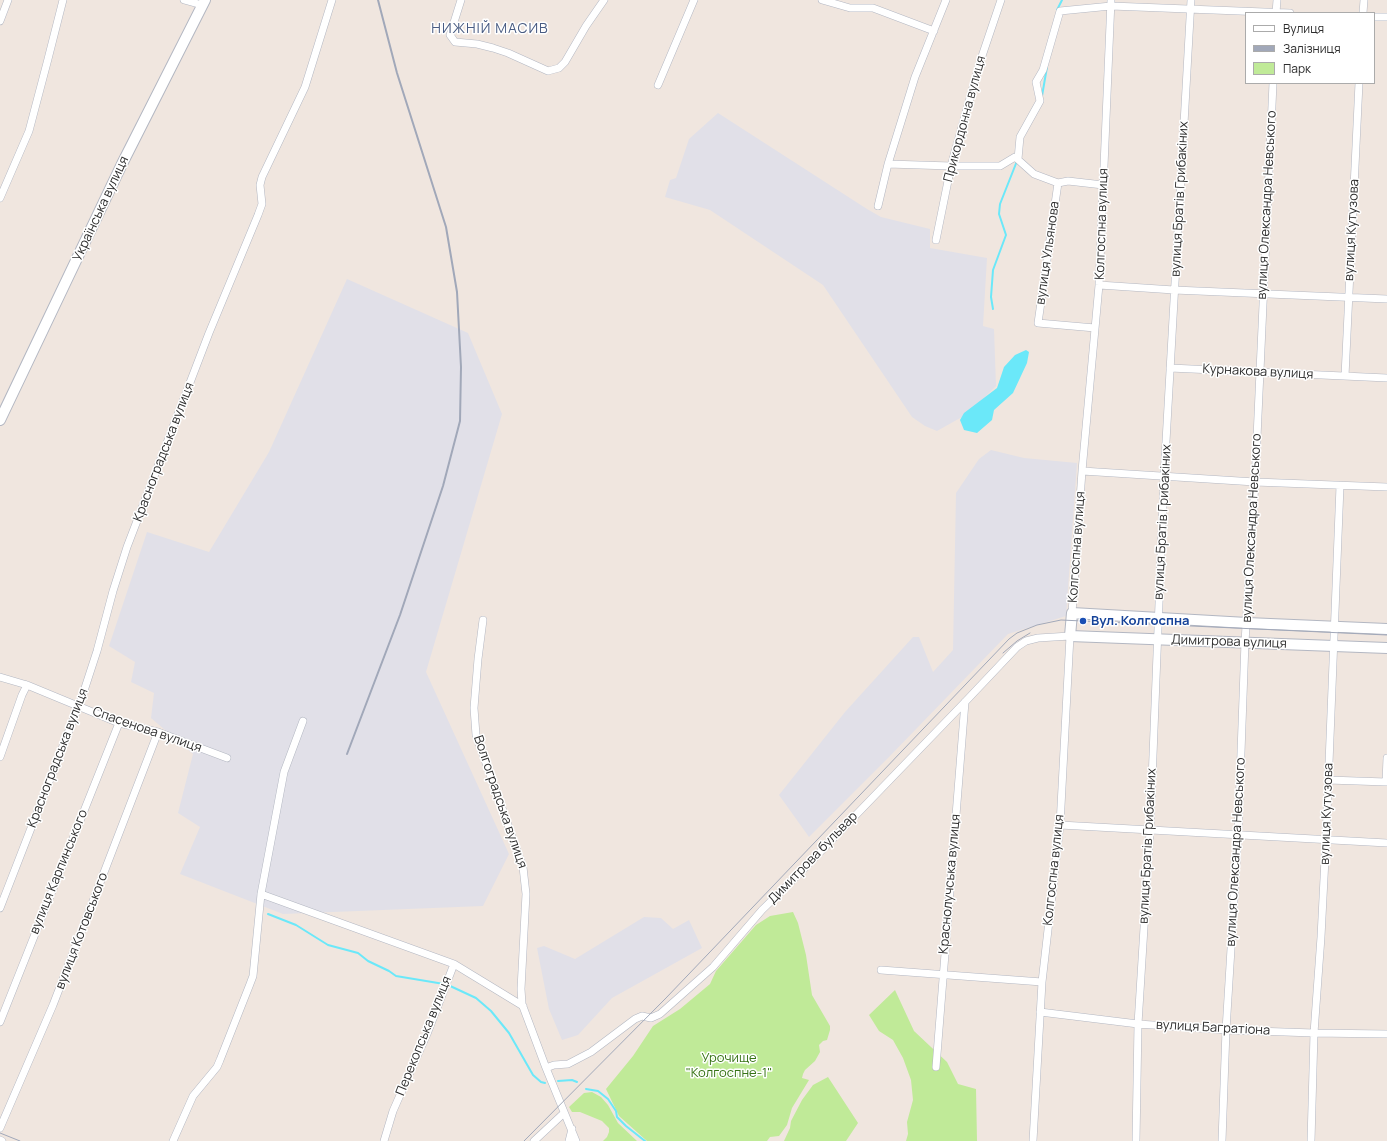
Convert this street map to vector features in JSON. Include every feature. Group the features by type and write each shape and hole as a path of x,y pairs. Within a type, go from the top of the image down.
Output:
{"street":[{"path":"0,21 8,0"},
{"path":"0,198 28,130 48,59 62,0"},
{"path":"184,0 203,3"},
{"name":"Красноградська вулиця","path":"0,908 78,707 97,651 113,590 127,547 209,333 258,216 262,204 260,185 262,177 305,87 332,0"},
{"path":"461,0 450,35 455,42 477,44 493,48 548,71 559,68 565,62 586,26 604,0"},
{"path":"658,85 694,0"},
{"path":"822,0 850,8 873,8 934,31"},
{"path":"878,206 888,164 915,76 946,0"},
{"name":"Прикордонна вулиця","path":"936,240 951,166 980,62 1001,0"},
{"name":"вулиця Братів Грибакіних","path":"1136,1141 1138,1024 1150,830 1164,477 1191,0"},
{"path":"1276,12 1277,0"},
{"path":"1363,12 1364,0"},
{"name":"Українська вулиця","path":"0,420 122,164 203,3"},
{"path":"1018,159 1020,137 1040,101 1036,82 1043,70 1060,11 1111,3 1255,12"},
{"name":"Колгоспна вулиця","path":"1033,1141 1042,982 1060,825 1070,636 1082,471 1099,285 1111,3"},
{"path":"1375,17 1387,17"},
{"name":"вулиця Олександра Невського","path":"1222,1141 1226,1030 1238,835 1245,642 1256,482 1273,84"},
{"name":"вулиця Кутузова","path":"1345,376 1359,84"},
{"path":"888,164 1000,166 1015,157 1034,174 1058,183 1068,181 1103,185"},
{"name":"вулиця Ульянова","path":"1058,183 1038,323 1095,328"},
{"path":"1099,285 1174,290 1387,299"},
{"name":"Курнакова вулиця","path":"1170,368 1387,378"},
{"path":"1082,471 1256,482 1387,487"},
{"name":"вулиця Кутузова","path":"1311,1141 1314,1033 1326,838 1340,486"},
{"name":"Димитрова вулиця","path":"1072,613 1387,629"},
{"name":"Волгоградська вулиця","path":"483,620 474,708 476,735 523,867 526,894 521,989 523,1006 546,1068 576,1141"},
{"name":"Димитрова вулиця","path":"1070,636 1387,648"},
{"name":"Димитрова бульвар","path":"546,1068 554,1065 568,1064 591,1052 635,1019 642,1016 651,1018 660,1014 713,967 762,910 797,876 1017,647 1026,641 1038,638 1070,636"},
{"name":"Спасенова вулиця","path":"0,677 27,685 119,723 158,732 227,758"},
{"path":"0,757 27,685"},
{"name":"Краснолучська вулиця","path":"936,1066 965,702"},
{"path":"173,1141 193,1096 217,1067 253,976 261,894 284,772 303,721"},
{"name":"вулиця Карпинського","path":"0,1022 119,723"},
{"name":"вулиця Котовського","path":"0,1128 53,1005 158,732"},
{"path":"1328,780 1386,782 1387,758"},
{"path":"1060,825 1238,835 1326,838 1387,843"},
{"path":"261,894 454,964"},
{"name":"Перекопська вулиця","path":"384,1141 393,1111 427,1034 454,964 523,1006"},
{"path":"881,970 1042,982"},
{"name":"вулиця Багратіона","path":"1040,1012 1138,1024 1226,1030 1387,1034"},
{"path":"534,1141 564,1113"},
{"path":"569,1141 572,1129"}],"shaded area":[{"path":"718,113 881,217 930,229 930,248 987,258 983,326 994,329 996,386 969,413 937,431 925,426 912,417 823,285 710,210 665,197 670,180 676,178 689,139"},
{"path":"347,279 468,333 502,414 426,672 509,854 483,906 283,914 180,874 200,827 178,813 193,754 151,718 154,693 131,682 135,662 109,646 147,532 209,552 269,452"},
{"path":"991,450 1024,458 1077,463 1066,616 1008,634 809,837 779,795 845,712 913,637 919,637 933,672 953,650 956,493 979,459"},
{"path":"644,917 661,918 673,929 689,920 702,948 612,998 578,1035 562,1040 549,1009 537,948 544,946 575,959"}],"green space":[{"name":"Урочище \"Колгоспне-1\"","path":"793,912 798,923 806,955 812,995 830,1026 830,1030 827,1040 823,1041 819,1045 820,1052 815,1061 805,1070 803,1074 802,1078 809,1080 792,1108 787,1125 779,1136 770,1137 767,1141 647,1141 619,1116 606,1089 633,1056 653,1026 680,1009 710,984 716,971 756,925 770,916"},
{"path":"895,990 914,1031 947,1062 958,1084 976,1089 977,1141 906,1141 908,1134 907,1122 913,1100 911,1080 903,1058 893,1040 879,1031 869,1015"},
{"name":"Урочище \"Колгоспне-1\"","path":"828,1077 858,1123 846,1141 784,1141 790,1128 791,1121 802,1100 813,1085"},
{"path":"592,1092 601,1097 608,1105 618,1123 637,1141 603,1141 607,1137 609,1128 602,1121 580,1112 572,1112 569,1107 584,1093"}],"water":[{"path":"1026,350 1029,352 1027,363 1013,393 994,410 992,420 977,433 964,430 960,420 964,413 997,388 1004,367 1015,355"}],"waterway":[{"path":"1057,10 1062,0"},
{"path":"1042,96 1047,67"},
{"path":"993,309 991,297 993,270 1006,235 999,214 1000,204 1017,161"},
{"path":"268,914 296,925 328,945 358,953 368,961 396,976 444,984"},
{"path":"448,985 476,998 491,1011 509,1033 533,1075 541,1082 545,1083"},
{"path":"558,1081 572,1080 577,1082"},
{"path":"586,1089 598,1091 608,1099 616,1111 617,1117 645,1141"}],"tram line":[{"path":"524,1141 666,998 1009,639 1017,633 1037,625 1061,620 1387,635"},
{"path":"1003,653 1017,641 1030,633"},
{"path":"0,1133 20,1141"}],"railway":[{"path":"347,754 400,615 443,486 460,421 461,367 457,292 446,227 397,73 378,0"}],"place":[{"name":"Вул. Колгоспна","path":"1083,621"}],"district":[{"name":"НИЖНІЙ МАСИВ","path":"490,29"}]}
